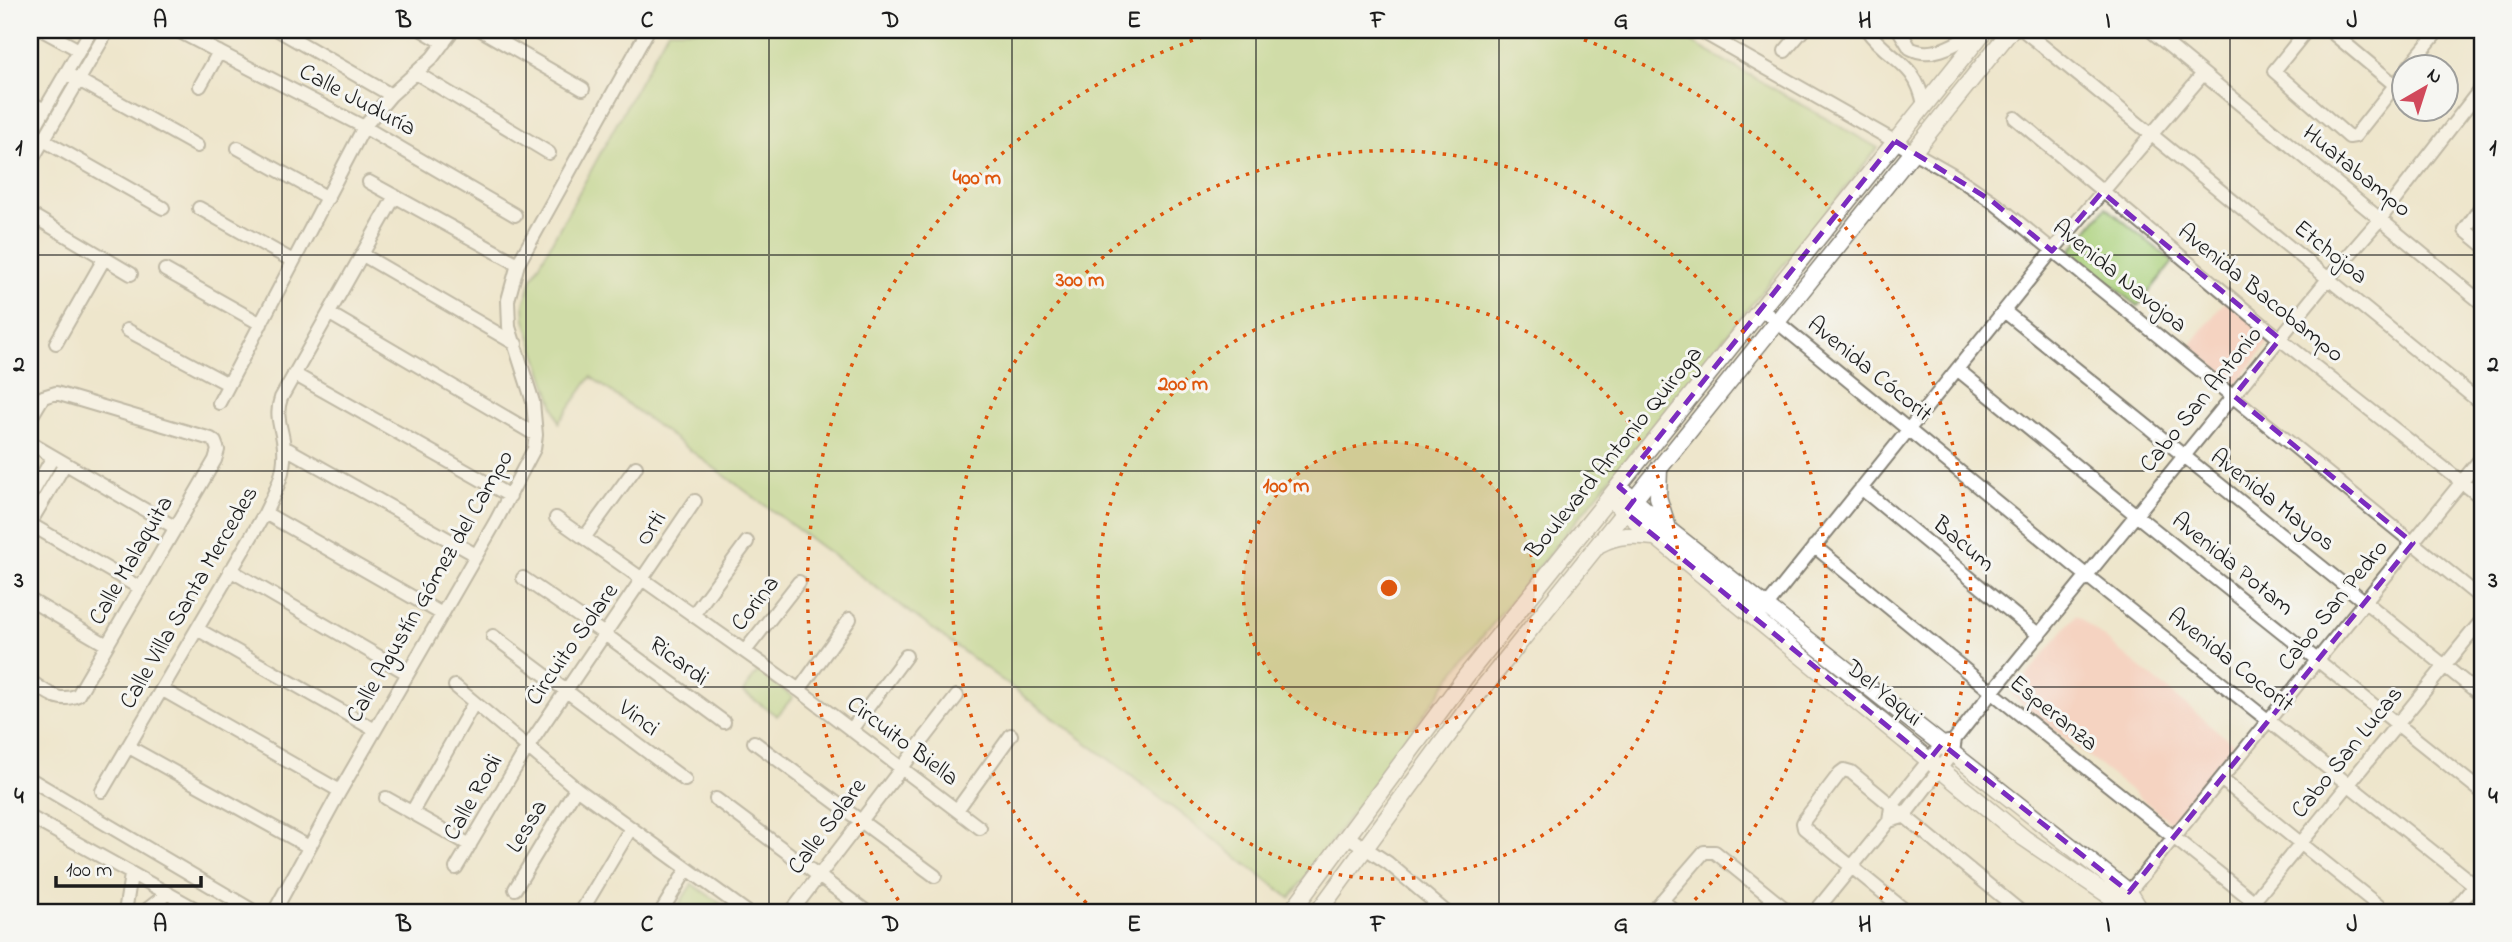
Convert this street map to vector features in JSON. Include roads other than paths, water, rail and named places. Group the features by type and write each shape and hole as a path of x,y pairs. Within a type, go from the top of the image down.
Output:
{"main road":[{"name":"Boulevard Antonio Quiroga","path":"1291,912 1466,676 1982,30"},
{"name":"Boulevard Antonio Quiroga","path":"1318,912 1479,693 2011,30"},
{"path":"1595,547 1612,537 1662,534 1658,497 1659,468"},
{"name":"Del Yaqui","path":"1614,493 1755,620 2034,846 2121,903 2141,911"},
{"name":"Del Yaqui","path":"1662,534 1767,605 1950,745 2121,903"}],"street":[{"path":"43,30 79,50"},
{"path":"91,30 30,134 163,208"},
{"path":"30,163 108,30"},
{"name":"Calle Juduría","path":"176,30 364,127 515,215"},
{"path":"278,30 391,95"},
{"path":"422,30 444,43"},
{"path":"219,403 364,127 391,95 444,43 453,30"},
{"path":"481,30 583,89"},
{"name":"Calle Agustín Gómez del Campo","path":"274,912 534,449 536,435 533,402 509,327 508,300 518,264 648,30"},
{"name":"Avenida Navojoa","path":"1699,30 1952,174 1992,201 2482,599"},
{"path":"1785,51 1802,30"},
{"path":"1867,30 1876,41 1907,66 1919,84 1924,105"},
{"path":"1899,30 1906,44 1919,52 1930,52 1955,44 1982,30"},
{"name":"Etchojoa","path":"2023,30 2482,404"},
{"name":"Huatabampo","path":"2150,30 2482,303"},
{"path":"2307,30 2274,71 2349,137 2355,136 2390,91"},
{"path":"2329,30 2390,81"},
{"path":"2421,52 2439,30"},
{"path":"200,86 219,52"},
{"path":"1907,66 1919,52"},
{"path":"66,73 197,146"},
{"path":"416,73 550,153"},
{"path":"1755,620 2053,251 2203,74"},
{"name":"Cabo San Antonio","path":"1903,817 1934,765 2328,278 2379,219 2482,87"},
{"path":"30,102 44,110"},
{"name":"Avenida Bacobampo","path":"2015,118 2280,339 2482,498"},
{"path":"238,148 328,198"},
{"path":"369,182 518,264"},
{"name":"Calle Villa Santa Mercedes","path":"102,791 265,513 283,473 284,447 277,409 395,196"},
{"path":"2482,205 2466,230 2482,244"},
{"path":"199,208 293,261"},
{"path":"30,214 131,274"},
{"path":"363,255 516,344"},
{"path":"56,343 104,259"},
{"path":"165,270 261,324"},
{"name":"Avenida Cócorit","path":"1760,308 1951,464"},
{"name":"Avenida Mayos","path":"2004,312 2482,696"},
{"path":"330,314 536,435"},
{"path":"127,330 228,384"},
{"name":"Avenida Potam","path":"1957,369 2482,792"},
{"path":"294,374 510,496"},
{"name":"Calle Malaquita","path":"30,419 43,397 56,393 211,439 218,446 215,460 78,695 68,700 59,699 30,681"},
{"path":"30,443 176,528"},
{"path":"284,447 476,555"},
{"name":"Cabo San Pedro","path":"2121,903 2482,457"},
{"path":"30,497 59,460"},
{"path":"59,460 30,523 140,588"},
{"name":"Avenida Cocorit","path":"1951,464 2350,785 2480,884"},
{"path":"584,538 636,467"},
{"name":"Bacum","path":"1861,488 2039,635"},
{"name":"Orti","path":"643,579 695,501"},
{"path":"265,513 442,614"},
{"path":"556,518 643,579"},
{"path":"693,615 747,542"},
{"name":"Esperanza","path":"1814,546 2174,837 2249,907 2267,912"},
{"path":"230,570 407,673"},
{"name":"Ricardi","path":"523,578 724,722"},
{"name":"Circuito Solare","path":"527,748 643,579 799,690"},
{"name":"Corina","path":"745,651 799,582"},
{"path":"30,600 107,645"},
{"path":"799,690 850,619"},
{"name":"Cabo San Lucas","path":"2249,907 2482,620"},
{"path":"197,629 375,730"},
{"name":"Vinci","path":"493,636 685,780"},
{"path":"851,730 906,656"},
{"path":"454,686 576,788 747,912"},
{"path":"163,690 340,791"},
{"name":"Circuito Biella","path":"799,690 980,828"},
{"name":"Calle Solare","path":"790,912 957,696"},
{"path":"412,812 474,703"},
{"path":"957,810 1012,735"},
{"path":"754,742 935,876"},
{"path":"129,747 309,847"},
{"name":"Calle Rodi","path":"456,868 527,748"},
{"name":"Cabo San Antonio","path":"1889,821 1891,807 1900,794 1934,765"},
{"path":"1907,912 1804,828 1802,823 1805,818 1844,770 1850,772 2021,912"},
{"path":"30,779 255,912"},
{"path":"2221,779 2386,912"},
{"name":"Lessa","path":"515,889 576,788"},
{"path":"1900,794 1912,804"},
{"path":"386,798 470,845"},
{"path":"716,799 867,912"},
{"path":"30,817 201,912"},
{"path":"1815,912 1889,821 1903,817"},
{"path":"581,912 631,828"},
{"path":"1347,836 1367,848 1446,912"},
{"path":"1652,912 1704,852 1709,850 1789,912"},
{"path":"661,912 687,869"},
{"path":"125,912 131,875"},
{"path":"2453,912 2480,884"},
{"path":"144,912 168,893"},
{"path":"1662,900 1676,912"}]}
